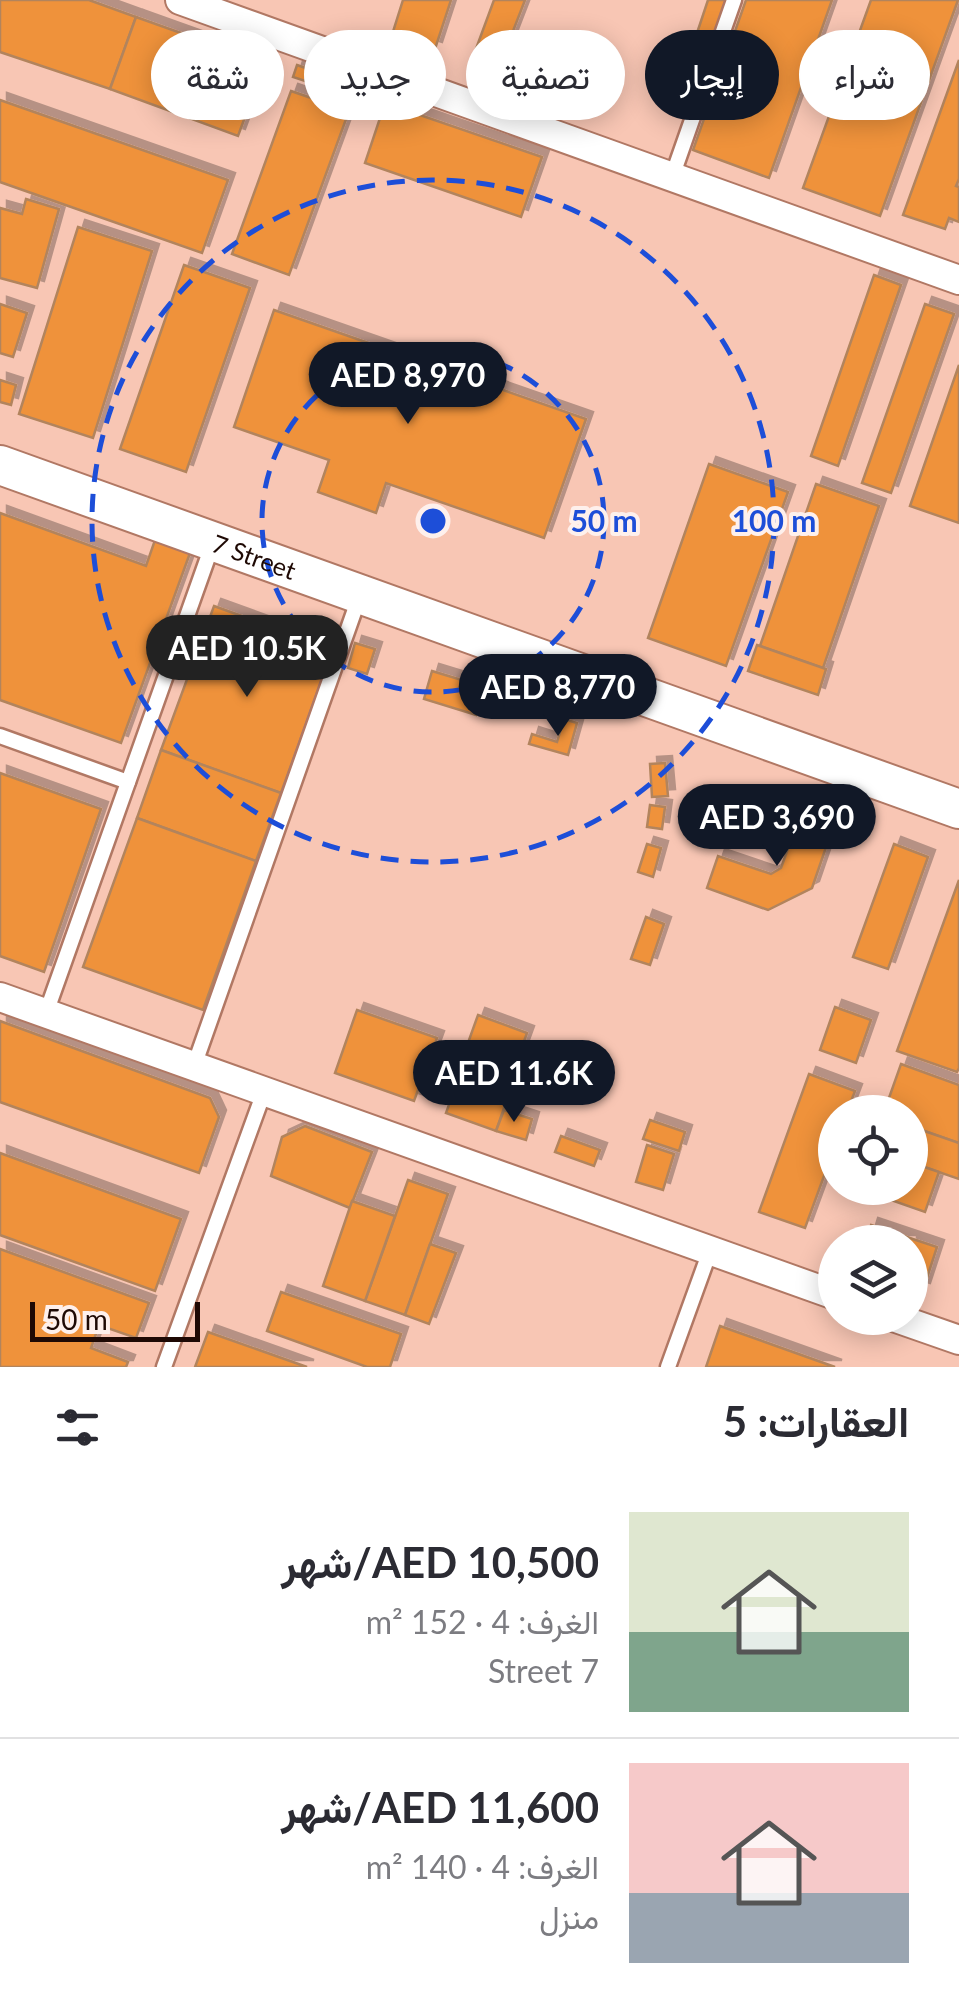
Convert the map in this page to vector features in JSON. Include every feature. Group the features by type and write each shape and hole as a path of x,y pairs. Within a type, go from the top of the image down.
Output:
{"street":[{"path":"180,0 959,280"},
{"name":"7 Street","path":"0,464 959,809"},
{"path":"0,997 818,1290"},
{"path":"928,1329 959,1340"}],"lane":[{"path":"672,176 734,0"},
{"path":"46,1013 214,542"},
{"path":"194,1066 360,594"},
{"path":"0,736 128,782"},
{"path":"164,1367 264,1092"},
{"path":"668,1367 710,1251"}],"building":[{"path":"0,0 89,0 136,17 110,89 0,52"},
{"path":"403,0 451,0 441,30 394,30"},
{"path":"494,0 525,0 513,30 483,30"},
{"path":"708,0 727,0 717,30 698,30"},
{"path":"746,0 832,0 821,30 799,30 799,93 769,178 693,150 704,120 779,120 779,30 735,30"},
{"path":"871,0 958,0 930,78 930,30 860,30"},
{"path":"136,17 172,30 151,30 151,104 110,89"},
{"path":"959,60 959,222 949,218 945,229 903,215"},
{"path":"297,65 304,67 304,81 293,77"},
{"path":"291,91 304,95 304,120 346,120 289,275 232,254 281,120 284,120"},
{"path":"0,100 228,180 202,253 0,182"},
{"path":"194,120 244,120 238,136"},
{"path":"379,120 434,120 542,157 521,217 365,163"},
{"path":"828,120 915,120 880,216 803,188"},
{"path":"26,199 59,209 37,288 0,278 0,208 22,214"},
{"path":"78,227 152,251 93,438 19,414"},
{"path":"184,265 250,288 186,472 120,449"},
{"path":"874,275 901,285 838,466 811,456"},
{"path":"0,304 27,313 13,357 0,353"},
{"path":"925,304 954,314 891,493 862,483"},
{"path":"274,310 586,419 544,538 386,483 376,513 318,492 329,460 234,427"},
{"path":"959,365 959,523 910,506"},
{"path":"0,380 16,385 11,405 0,402"},
{"path":"709,464 788,492 726,666 648,638"},
{"path":"816,484 879,506 823,668 760,646"},
{"path":"0,513 146,566 155,540 190,553 121,743 0,700"},
{"path":"214,606 333,649 281,793 161,750"},
{"path":"355,643 375,649 367,674 348,668"},
{"path":"757,645 826,669 818,695 748,671"},
{"path":"432,671 485,687 476,715 424,699"},
{"path":"564,719 577,723 568,755 529,744 532,734 557,742"},
{"path":"161,750 281,793 256,861 137,818"},
{"path":"665,763 668,796 652,797 650,764"},
{"path":"0,773 101,809 44,972 0,956"},
{"path":"650,805 665,807 662,829 647,827"},
{"path":"801,813 834,824 812,888 768,910 707,888 718,856 771,874 781,868"},
{"path":"137,818 256,861 203,1010 83,967"},
{"path":"647,844 661,848 653,877 638,872"},
{"path":"894,844 928,857 888,969 853,957"},
{"path":"959,880 959,1068 957,1072 897,1051"},
{"path":"646,917 664,924 650,965 631,959"},
{"path":"835,1007 871,1020 856,1063 820,1050"},
{"path":"357,1010 437,1038 414,1101 335,1073"},
{"path":"478,1015 527,1033 508,1085 459,1068"},
{"path":"0,1021 210,1098 219,1117 199,1173 0,1102"},
{"path":"901,1064 959,1085 959,1143 928,1132 928,1095 890,1095"},
{"path":"460,1074 510,1091 496,1131 446,1113"},
{"path":"809,1074 855,1091 853,1095 818,1095 818,1192 805,1228 759,1212"},
{"path":"504,1110 532,1119 526,1140 496,1131"},
{"path":"650,1120 685,1132 679,1151 643,1139"},
{"path":"305,1126 372,1152 350,1208 271,1176 282,1137"},
{"path":"928,1132 959,1143 959,1179 928,1168"},
{"path":"561,1136 600,1150 594,1166 555,1152"},
{"path":"647,1145 674,1154 663,1190 636,1182"},
{"path":"0,1153 181,1219 155,1291 0,1235"},
{"path":"928,1168 939,1172 928,1203"},
{"path":"408,1180 448,1194 405,1315 365,1301"},
{"path":"352,1201 395,1216 365,1301 323,1286"},
{"path":"905,1205 927,1205 925,1212"},
{"path":"430,1244 456,1253 429,1324 405,1315"},
{"path":"928,1244 937,1247 928,1275"},
{"path":"0,1249 149,1303 136,1338 99,1325 91,1348 128,1362 126,1367 0,1367"},
{"path":"281,1292 401,1334 390,1367 367,1367 267,1331"},
{"path":"720,1326 835,1367 706,1367"},
{"path":"208,1332 307,1367 195,1367"}]}
